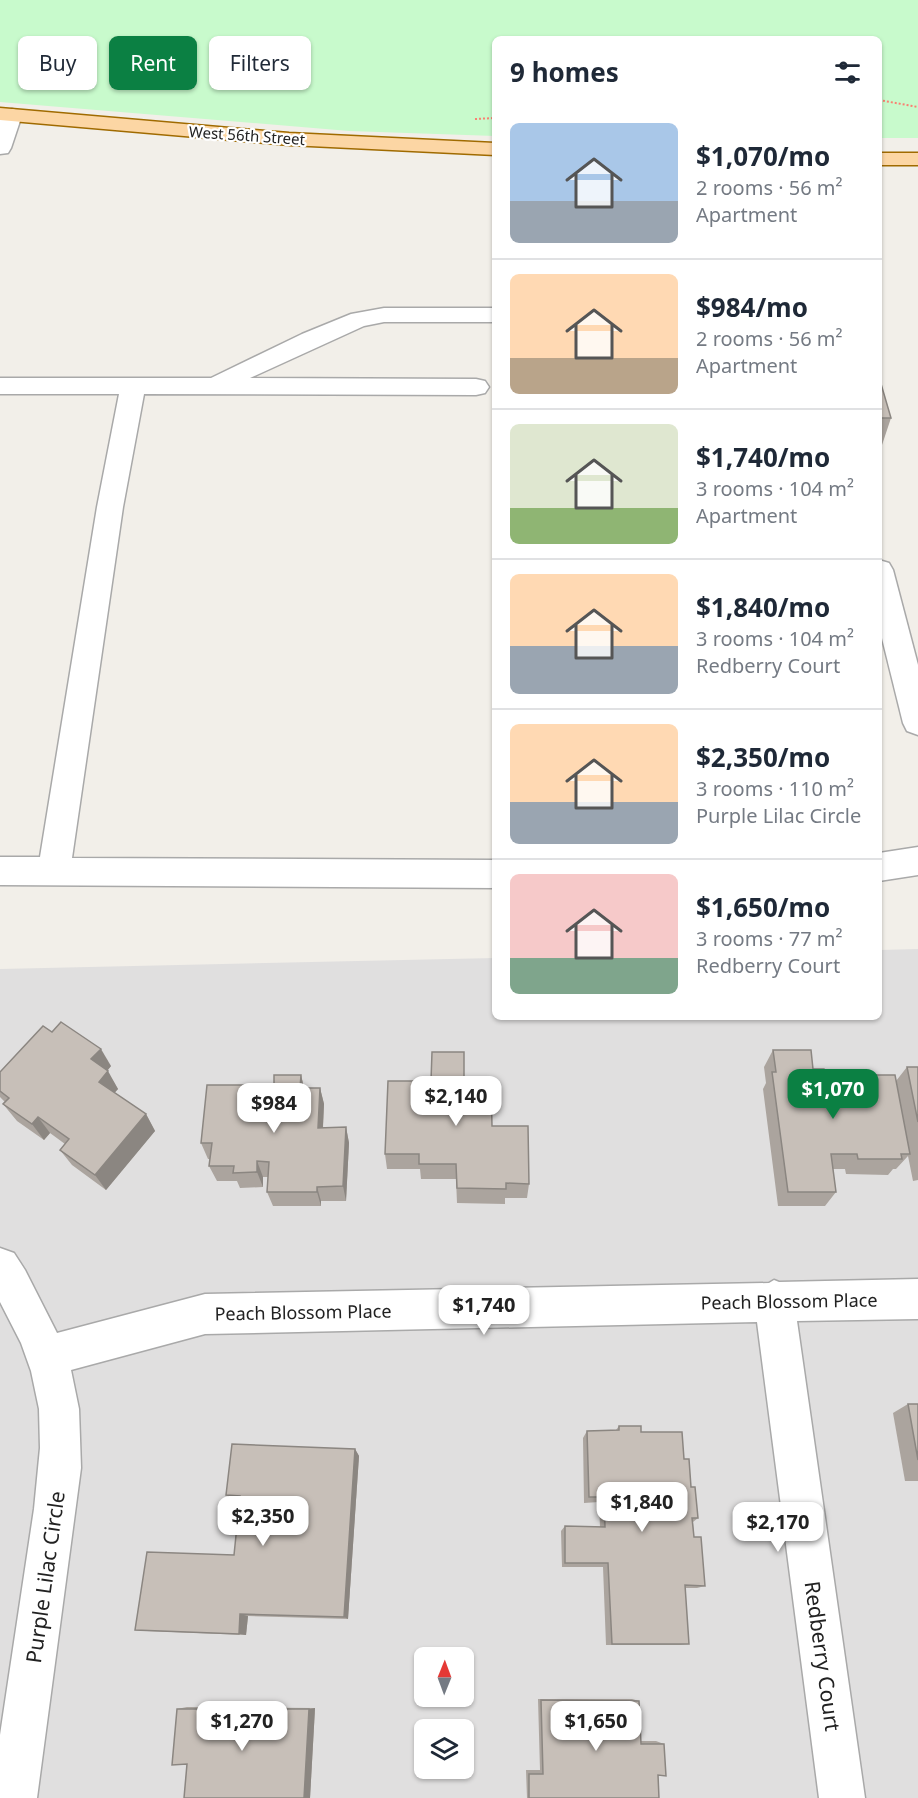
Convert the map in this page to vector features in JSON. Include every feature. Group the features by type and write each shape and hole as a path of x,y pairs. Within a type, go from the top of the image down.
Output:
{"main road":[{"name":"West 56th Street","path":"3,128 492,149"},
{"name":"West 56th Street","path":"3,128 266,153 492,162"},
{"path":"882,159 918,159"}],"street":[{"path":"213,386 311,339 359,319 384,315 492,315"},
{"path":"0,386 476,387"},
{"path":"54,872 110,507 133,387"},
{"path":"882,582 918,723"},
{"path":"882,867 918,861"},
{"path":"0,871 492,874"},
{"path":"0,1267 22,1302 47,1356"},
{"name":"Peach Blossom Place","path":"47,1356 205,1314 774,1300 918,1299"},
{"name":"Redberry Court","path":"774,1300 842,1798"},
{"name":"Purple Lilac Circle","path":"14,1798 59,1472 59,1409 47,1356"}],"path":[{"path":"882,100 918,107"}],"shaded area":[{"path":"918,949 918,1798 0,1798 0,969 492,958 492,1020 882,1020 882,950"}],"green space":[{"path":"0,0 918,0 918,138 882,138 882,36 492,36 492,136 349,131 0,102"}],"building":[{"path":"882,387 891,418 882,418"},
{"path":"61,1022 101,1049 91,1059 108,1071 99,1082 146,1114 95,1175 60,1150 69,1139 38,1117 32,1124 3,1104 9,1098 0,1091 0,1072 43,1026 52,1032"},
{"path":"773,1050 811,1050 813,1069 824,1069 825,1075 895,1075 910,1154 901,1154 902,1159 858,1159 857,1154 831,1154 836,1192 788,1192 772,1072 776,1072"},
{"path":"432,1052 464,1052 464,1082 491,1082 492,1126 528,1126 529,1184 506,1183 506,1189 457,1188 456,1164 419,1164 419,1154 385,1154 388,1081 431,1081"},
{"path":"907,1067 918,1067 918,1122"},
{"path":"274,1075 301,1075 300,1088 320,1088 318,1128 346,1127 343,1186 317,1187 317,1192 267,1192 269,1162 257,1161 257,1172 233,1173 234,1166 209,1166 212,1143 201,1143 207,1085 274,1085"},
{"path":"908,1404 918,1404 918,1460"},
{"path":"619,1426 641,1426 641,1432 682,1432 684,1459 689,1459 691,1487 695,1487 698,1518 692,1518 694,1537 701,1537 705,1586 685,1585 689,1644 612,1644 608,1563 565,1563 565,1526 605,1527 604,1497 589,1497 587,1431 619,1430"},
{"path":"232,1444 355,1449 344,1617 240,1614 239,1634 135,1630 147,1552 234,1555 240,1496 226,1495"},
{"path":"541,1700 639,1701 641,1744 664,1744 666,1776 658,1775 659,1798 529,1798 529,1774 543,1774"},
{"path":"177,1709 309,1709 304,1798 184,1798 187,1764 172,1765"}]}
